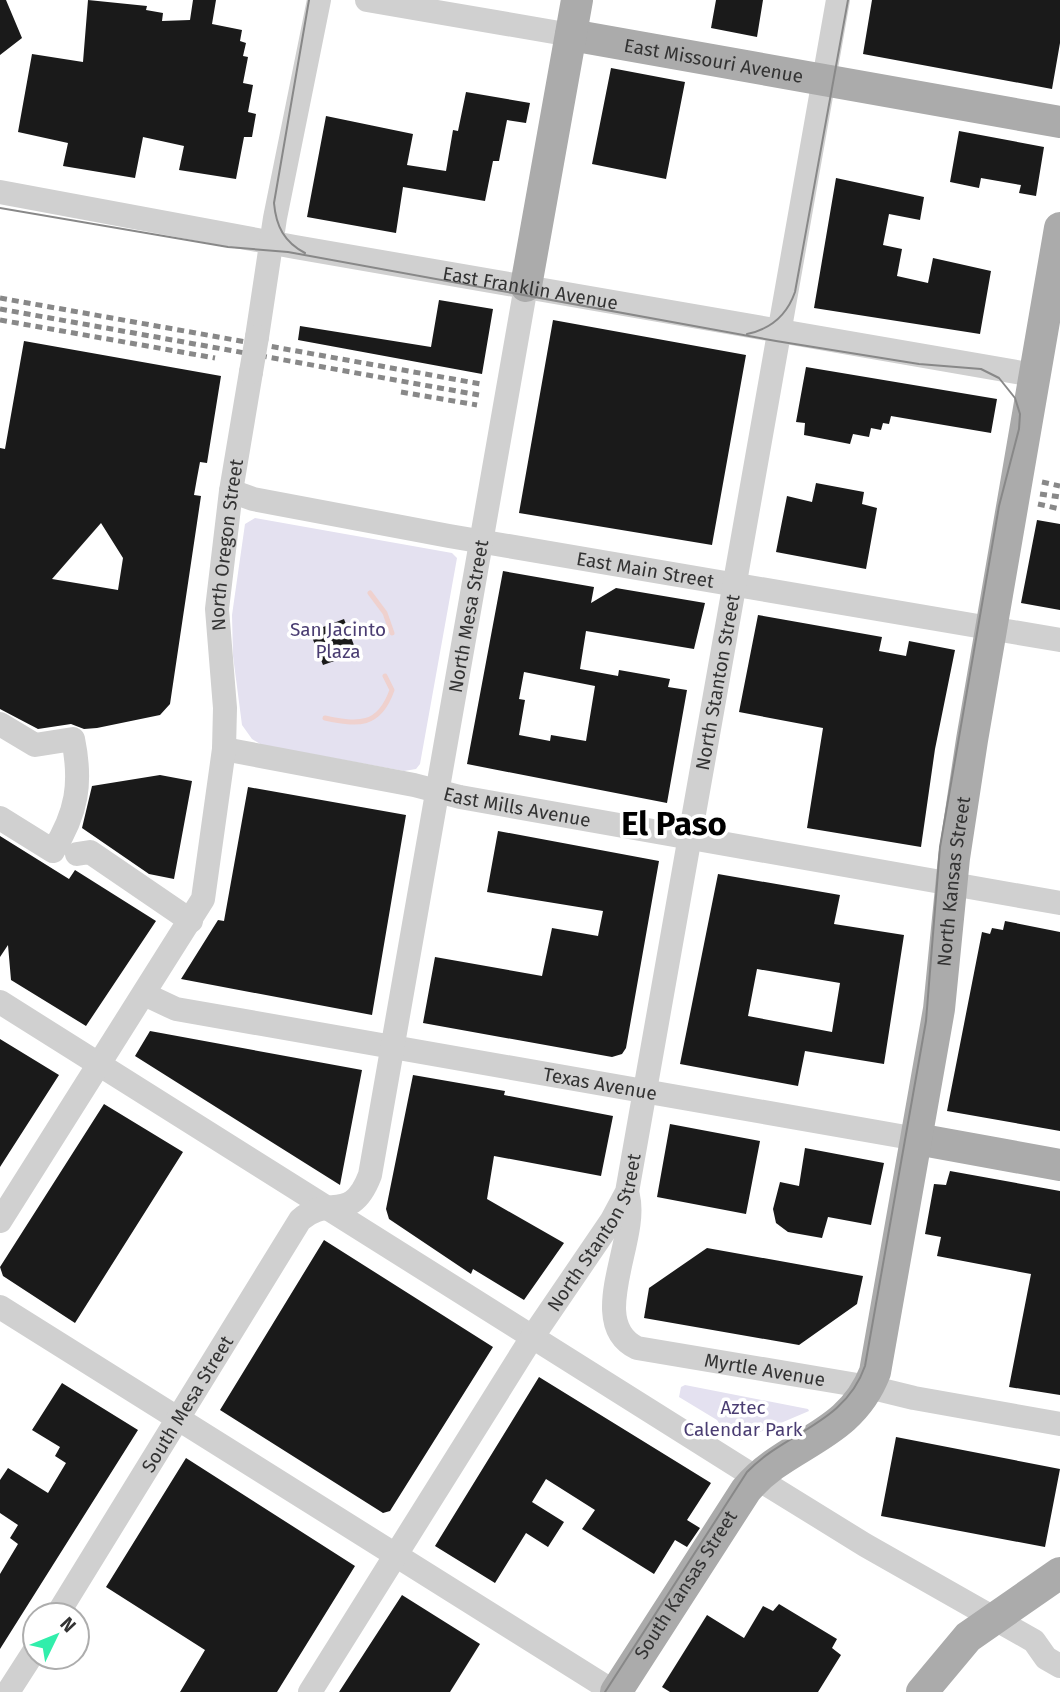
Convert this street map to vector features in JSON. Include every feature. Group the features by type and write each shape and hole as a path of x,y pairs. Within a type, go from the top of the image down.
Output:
{"main road":[{"name":"North Mesa Street","path":"526,286 577,0"},
{"name":"East Missouri Avenue","path":"571,35 1060,122"},
{"name":"North Kansas Street","path":"756,1478 842,1421 869,1387 877,1359 943,988 952,884 970,753 992,628 1047,377 1060,228"},
{"name":"Texas Avenue","path":"917,1139 1060,1165"},
{"name":"South Kansas Street","path":"615,1692 756,1478"},
{"path":"922,1692 968,1637 1060,1573"}],"street":[{"name":"North Oregon Street","path":"0,1221 203,899 224,749 225,708 217,609 231,491 273,242 319,0"},
{"name":"East Missouri Avenue","path":"367,0 571,35"},
{"name":"North Stanton Street","path":"310,1692 531,1339 612,1220 627,1192 736,586 777,331 838,0"},
{"name":"East Franklin Avenue","path":"0,192 1047,377"},
{"name":"North Mesa Street","path":"330,1209 353,1203 364,1192 370,1175 526,286"},
{"name":"East Main Street","path":"231,491 253,499 480,541 1060,640"},
{"path":"0,724 35,745 73,739 78,774 71,820 53,851 0,818"},
{"name":"East Mills Avenue","path":"224,749 437,791 1060,903"},
{"path":"77,854 90,852 191,921"},
{"name":"Texas Avenue","path":"144,994 176,1009 917,1139"},
{"path":"0,1002 531,1339 865,1545 1034,1642 1046,1658 1060,1666"},
{"name":"Myrtle Avenue","path":"627,1192 630,1206 613,1310 616,1328 622,1339 637,1348 869,1387 914,1398 1060,1424"},
{"name":"South Mesa Street","path":"66,1601 300,1220 312,1211 330,1209"},
{"path":"0,1307 615,1692"},
{"path":"1034,1642 1051,1643 1060,1648"},
{"path":"8,1692 22,1671"}],"green space":[{"name":"San Jacinto Plaza","path":"255,518 452,553 457,558 420,764 416,769 404,771 262,745 252,739 242,725 233,656 232,615 245,524"},
{"name":"Aztec Calendar Park","path":"685,1385 809,1411 741,1440 723,1429 717,1420 679,1397 681,1387"}],"building":[{"path":"0,0 6,0 22,38 0,55"},
{"path":"88,0 147,6 146,10 163,13 162,21 190,20 193,0 216,0 212,24 242,30 240,41 246,43 243,56 248,57 243,83 253,85 248,112 256,114 252,137 244,137 236,179 179,170 184,146 143,137 135,178 63,166 68,143 18,132 32,54 83,62"},
{"path":"716,0 763,0 757,37 711,28"},
{"path":"872,0 1060,0 1060,43 1052,89 863,54"},
{"path":"611,68 685,82 666,179 592,164"},
{"path":"466,92 530,103 526,123 507,120 499,161 493,161 485,201 403,187 396,233 307,217 326,116 413,134 407,165 446,171 453,130 458,131"},
{"path":"959,131 1044,147 1036,196 1019,193 1021,185 981,178 979,188 950,182"},
{"path":"836,178 924,197 920,220 889,214 883,245 902,249 897,276 928,283 933,258 991,271 980,334 814,308"},
{"path":"439,300 493,309 482,374 298,340 300,326 431,347"},
{"path":"553,320 746,355 712,545 519,513"},
{"path":"24,341 221,376 207,463 200,462 194,495 201,496 170,704 160,715 97,728 84,729 71,724 38,729 0,709 0,448 5,449","holes":["101,523 123,558 118,590 52,579"]},
{"path":"806,367 997,399 991,433 891,416 889,424 883,423 881,430 871,428 869,437 853,434 850,444 804,435 805,423 796,422"},
{"path":"816,483 864,492 862,504 877,508 866,569 776,552 787,496 812,502"},
{"path":"1037,520 1060,524 1060,610 1021,603"},
{"path":"503,571 594,587 591,603 616,588 705,603 694,649 586,631 580,669 618,676 619,670 670,679 668,687 687,690 667,803 467,764","holes":["524,672 595,686 586,741 551,735 550,741 519,735 525,700 519,699"]},
{"path":"758,615 882,637 879,651 906,656 909,641 955,650 935,749 921,847 807,828 823,728 739,712"},
{"path":"344,619 357,653 323,665 310,632"},
{"path":"160,775 192,781 174,879 149,874 82,828 92,786"},
{"path":"248,787 406,815 372,1015 181,979 218,920 224,921"},
{"path":"498,831 659,861 626,1048 622,1054 612,1057 423,1023 435,957 542,976 552,928 598,936 603,911 487,892"},
{"path":"0,836 69,879 75,870 156,921 86,1026 11,980 8,945 0,957"},
{"path":"718,874 840,895 834,924 904,935 884,1064 805,1051 798,1086 680,1064","holes":["757,969 840,983 832,1032 748,1016"]},
{"path":"1005,921 1060,932 1060,1131 947,1111 982,932 990,934 992,928 1003,930"},
{"path":"150,1031 362,1070 340,1185 135,1056"},
{"path":"0,1039 59,1075 0,1167"},
{"path":"413,1075 505,1091 504,1095 613,1116 601,1176 494,1156 487,1199 564,1243 524,1300 473,1269 471,1274 389,1219 386,1209"},
{"path":"104,1104 183,1152 75,1323 3,1276 0,1267"},
{"path":"670,1124 760,1141 746,1214 657,1197"},
{"path":"805,1148 884,1163 871,1225 828,1217 822,1238 788,1232 776,1223 773,1209 780,1182 799,1186"},
{"path":"950,1171 1060,1191 1060,1395 1009,1387 1031,1274 937,1256 941,1237 925,1234 934,1184 946,1185"},
{"path":"324,1240 493,1347 390,1511 383,1513 220,1410"},
{"path":"707,1248 863,1276 857,1304 799,1345 644,1318 649,1288"},
{"path":"539,1377 711,1483 687,1520 700,1528 687,1547 675,1540 654,1574 582,1529 595,1510 546,1479 532,1502 564,1522 548,1547 526,1533 495,1583 435,1546"},
{"path":"62,1383 138,1430 30,1601 21,1601 21,1616 0,1649 0,1574 18,1544 10,1538 18,1525 0,1513 0,1480 8,1468 48,1493 66,1463 55,1456 60,1447 32,1430"},
{"path":"896,1437 1060,1469 1045,1547 881,1516"},
{"path":"186,1458 355,1566 277,1692 180,1692 205,1650 106,1587"},
{"path":"402,1595 480,1644 450,1692 339,1692"},
{"path":"779,1604 837,1639 832,1648 841,1655 818,1692 670,1692 662,1687 707,1615 744,1638 763,1606 773,1611"}],"waterway":[{"path":"370,593 385,613 392,633"},
{"path":"325,718 357,722 374,717 381,711 392,690 385,676"}],"tram line":[{"path":"305,253 292,244 282,232 274,203 309,0"},
{"path":"747,334 764,329 777,320 788,308 795,292 848,0"},
{"path":"0,208 228,247 288,252 776,341 919,364 981,369 999,378 1015,398 1020,414 1019,429 999,506 940,847 926,1021 865,1366 856,1386 829,1414 762,1458 747,1472 605,1692"}],"railway":[{"path":"0,298 481,384"},
{"path":"0,309 479,395"},
{"path":"0,320 215,358"},
{"path":"401,392 477,405"},
{"path":"1042,482 1060,486"},
{"path":"1040,494 1060,497"},
{"path":"1038,504 1060,509"}],"district":[{"name":"El Paso","path":"674,824"}]}
